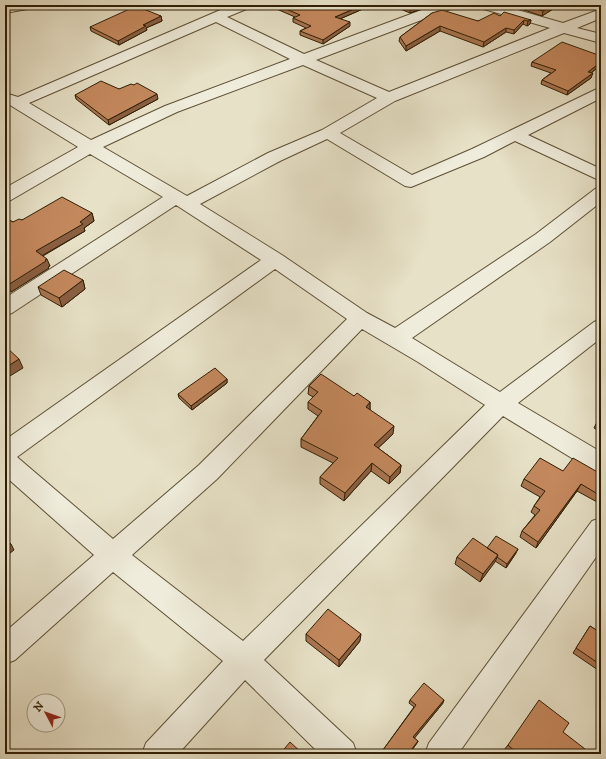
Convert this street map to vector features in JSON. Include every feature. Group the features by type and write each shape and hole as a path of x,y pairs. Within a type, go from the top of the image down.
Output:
{"street":[{"path":"5,8 28,5"},
{"path":"11,99 244,5"},
{"path":"5,196 90,147 171,109 448,5"},
{"path":"485,5 601,38"},
{"path":"5,308 181,200 328,133 389,98 601,13"},
{"path":"216,17 302,59 389,98"},
{"path":"328,133 411,182 516,135 601,92"},
{"path":"11,99 181,200 275,260 360,318 396,338 501,404 601,464"},
{"path":"516,135 601,176"},
{"path":"396,338 543,238 601,193"},
{"path":"5,453 275,260"},
{"path":"5,650 208,472 360,318"},
{"path":"157,754 244,660 501,404 601,327"},
{"path":"5,461 113,556 244,660 342,754"},
{"path":"440,754 601,529"}],"building":[{"path":"277,5 363,5 335,17 350,22 323,40 300,31 311,26 293,18 300,15"},
{"path":"401,5 421,5 410,9"},
{"path":"521,5 553,5 543,11"},
{"path":"136,6 161,16 143,25 146,26 118,41 90,27"},
{"path":"442,10 478,21 494,13 500,16 504,12 531,20 524,20 514,30 506,28 484,42 440,26 406,46 400,37 432,13"},
{"path":"562,42 601,56 601,62 588,72 593,73 568,91 542,80 556,70 532,62"},
{"path":"101,81 119,89 137,83 157,94 108,120 75,95"},
{"path":"62,197 92,213 80,222 83,224 36,251 47,259 45,260 46,261 8,285 5,283 5,218 13,222 19,219 22,220"},
{"path":"64,270 83,280 59,298 38,287"},
{"path":"5,346 19,359 5,368"},
{"path":"215,368 227,379 191,406 178,394"},
{"path":"321,374 354,396 357,393 370,402 366,407 394,426 374,445 401,465 390,477 372,463 345,493 320,477 338,458 301,439 322,411 308,402 318,392 309,386"},
{"path":"601,418 601,426 596,424"},
{"path":"540,458 563,471 573,458 601,474 601,496 581,484 538,542 522,531 540,510 534,506 545,491 524,479"},
{"path":"496,536 518,549 507,564 497,557 498,555 487,548"},
{"path":"5,538 11,544 5,548"},
{"path":"473,538 498,555 483,574 457,557"},
{"path":"328,609 361,634 339,660 306,634"},
{"path":"590,626 601,633 601,665 576,648"},
{"path":"424,683 444,700 413,737 418,741 408,754 380,754 416,705 410,700"},
{"path":"539,700 569,723 563,732 585,749 582,754 518,754 508,745"},
{"path":"290,742 302,753 301,754 280,754"}]}
